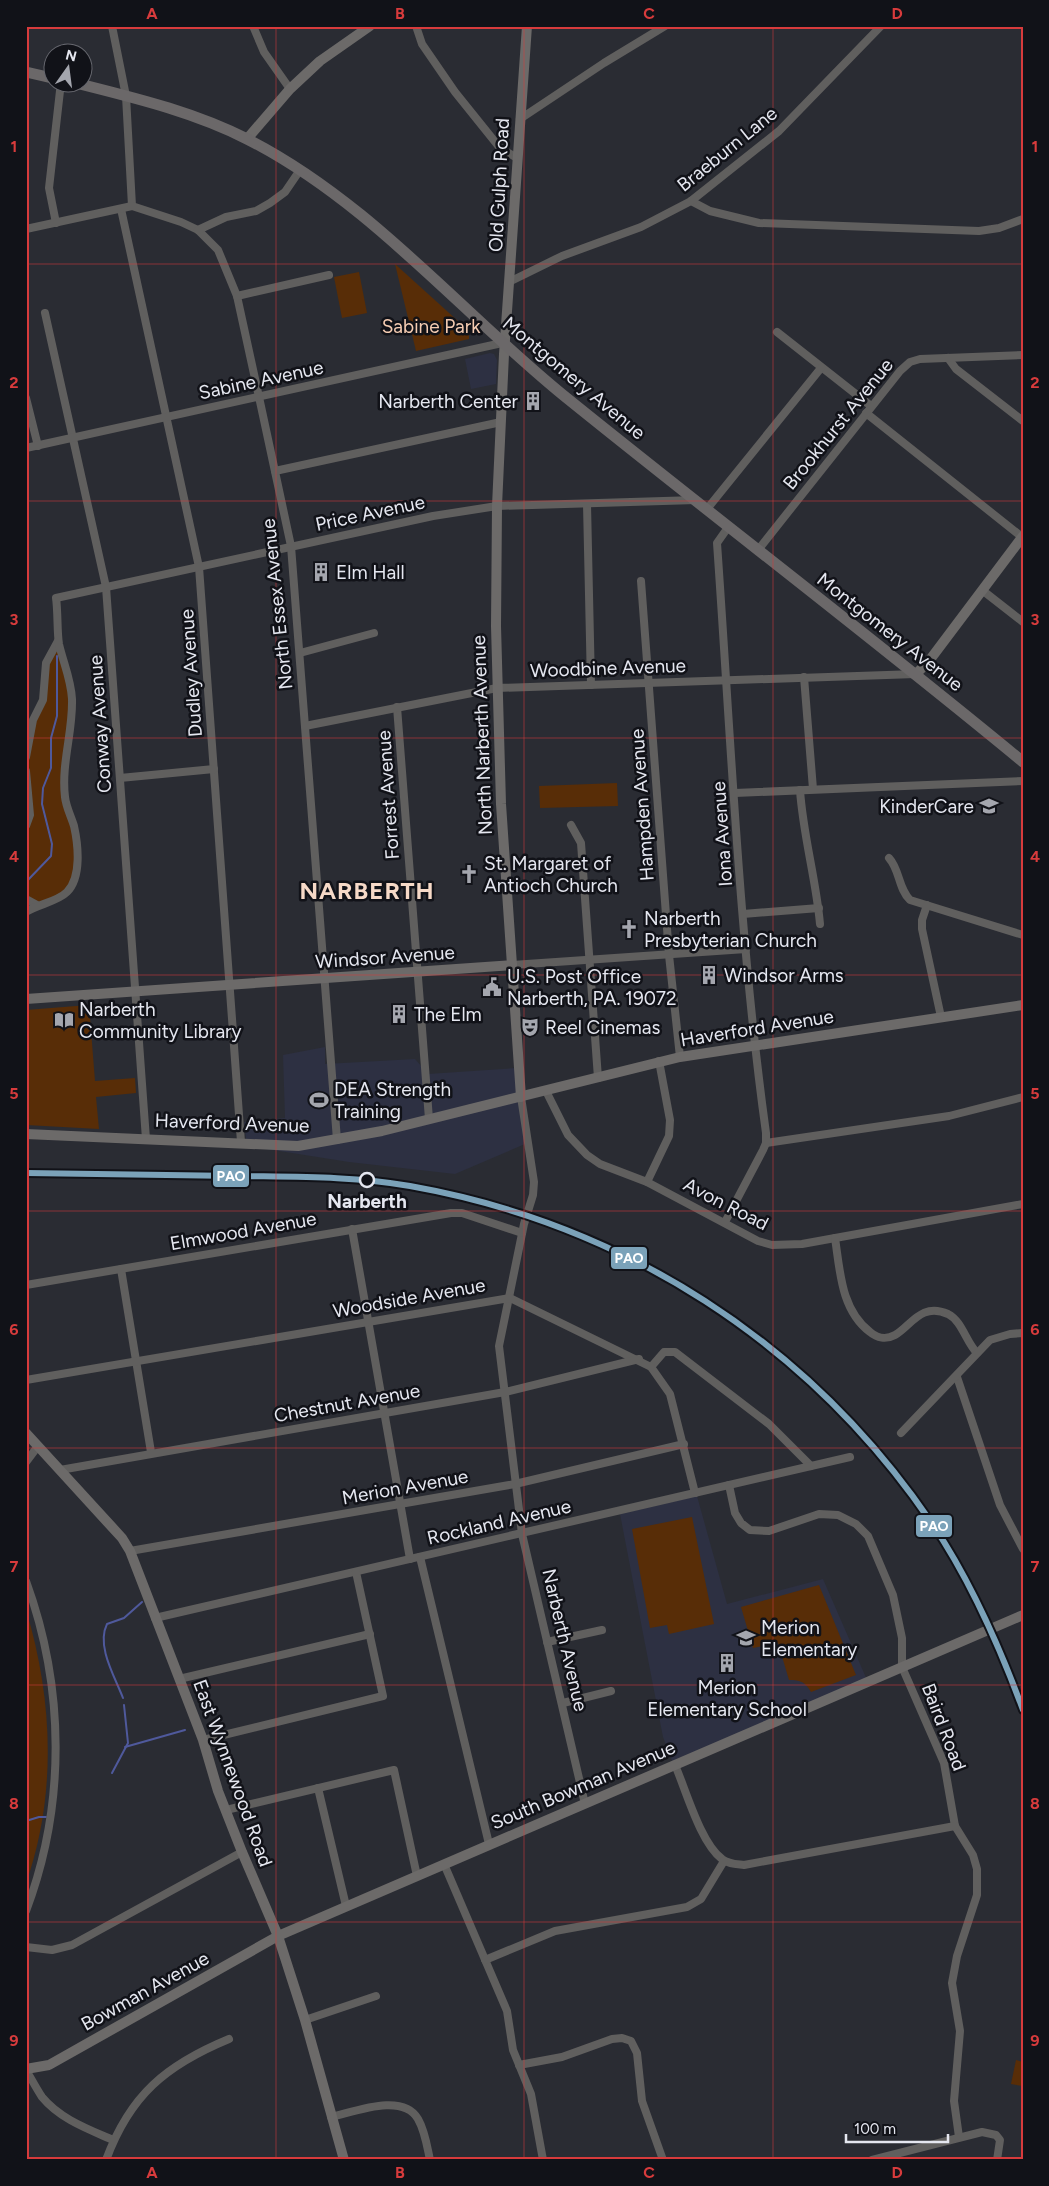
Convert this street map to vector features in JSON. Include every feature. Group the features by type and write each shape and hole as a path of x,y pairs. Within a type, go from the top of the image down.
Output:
{"main road":[{"path":"26,72 42,76"},
{"name":"Montgomery Avenue","path":"92,87 192,116 247,139 300,170 359,212 504,344 569,400 916,674 1023,762"}],"street":[{"path":"26,229 132,206 126,96 112,26"},
{"path":"252,26 264,52 290,89"},
{"path":"247,139 290,89 320,61 370,26"},
{"path":"416,26 422,44 454,92 500,148 517,158"},
{"name":"Old Gulph Road","path":"504,344 511,281 526,26"},
{"path":"520,119 604,63 665,26"},
{"name":"Braeburn Lane","path":"511,281 562,256 641,227 692,201 779,131 881,26"},
{"path":"56,223 49,188 60,92"},
{"path":"198,230 226,217 256,211 270,203 285,192 300,170"},
{"path":"692,201 710,211 759,224 978,231 999,228 1023,219"},
{"name":"North Essex Avenue","path":"132,206 182,222 198,230 218,250 237,296 291,546 323,979 337,1140"},
{"name":"Dudley Avenue","path":"121,209 199,567 241,1142"},
{"path":"237,296 329,275"},
{"name":"Conway Avenue","path":"45,313 106,587 146,1138"},
{"path":"777,332 872,406"},
{"path":"275,471 501,422 504,344"},
{"name":"Sabine Avenue","path":"26,448 504,344"},
{"name":"Brookhurst Avenue","path":"758,550 866,413 910,362 948,358 1023,355"},
{"path":"948,358 956,369 1023,421"},
{"path":"707,509 821,368"},
{"path":"26,398 38,446"},
{"path":"866,413 1022,536 926,665 916,674"},
{"name":"North Narberth Avenue","path":"501,422 497,506 497,688 501,804 521,1097 534,1182 533,1195 524,1224 510,1298"},
{"name":"Price Avenue","path":"58,641 56,598 291,546 433,516 497,506 696,500"},
{"path":"588,504 591,685"},
{"name":"Iona Avenue","path":"729,526 718,543 743,914 754,1046 766,1143"},
{"name":"Hampden Avenue","path":"641,581 669,955 680,1057"},
{"path":"982,590 1023,622"},
{"path":"300,653 374,633"},
{"path":"26,757 30,719 43,700 46,663 58,641"},
{"path":"26,912 67,892 73,881 77,858 74,826 64,797 64,762 71,722 72,699 69,676 58,641"},
{"name":"Woodbine Avenue","path":"305,726 497,688 916,674"},
{"path":"804,677 812,789"},
{"name":"Forrest Avenue","path":"397,707 429,1119"},
{"path":"120,778 214,769"},
{"path":"26,771 30,805 30,814 26,826"},
{"path":"735,793 1023,781"},
{"path":"800,790 801,808 819,908 820,924"},
{"path":"571,825 581,843 598,1078"},
{"path":"889,858 895,864 904,894 910,900 1023,936"},
{"path":"26,899 37,905"},
{"path":"927,905 922,920 922,929 941,1018"},
{"path":"743,914 819,908"},
{"name":"Windsor Avenue","path":"26,1000 746,949"},
{"name":"Haverford Avenue","path":"26,1134 298,1146 337,1140 429,1119 598,1078 659,1061 1023,1005"},
{"path":"648,1182 668,1136 670,1120 659,1061"},
{"name":"Avon Road","path":"546,1091 568,1134 587,1155 600,1164 648,1182 758,1241 772,1245 787,1246 1023,1204"},
{"path":"725,1222 766,1143 949,1116 1023,1097"},
{"name":"Elmwood Avenue","path":"26,1285 451,1213 462,1214 522,1233"},
{"path":"352,1229 410,1560"},
{"path":"834,1238 848,1305 856,1318 868,1331 879,1337 889,1337 916,1317 932,1312 944,1313 957,1322 969,1345 977,1353"},
{"path":"121,1269 152,1452"},
{"name":"Woodside Avenue","path":"26,1380 510,1298 639,1359 651,1367 670,1394 695,1492"},
{"name":"Narberth Avenue","path":"510,1298 499,1346 522,1534 585,1804"},
{"path":"901,1433 957,1377 990,1340 1010,1334 1023,1333"},
{"path":"651,1367 661,1353 669,1350 675,1352 768,1424 811,1466"},
{"name":"Chestnut Avenue","path":"60,1470 152,1452 385,1414 505,1392 639,1359"},
{"path":"957,1377 1000,1505 1023,1549"},
{"name":"East Wynnewood Road","path":"26,1433 122,1538 130,1551 203,1740 242,1852 278,1936 305,2020 344,2160"},
{"name":"Merion Avenue","path":"130,1551 515,1484 684,1444"},
{"path":"26,1462 38,1446"},
{"name":"Rockland Avenue","path":"155,1618 850,1457"},
{"name":"Baird Road","path":"729,1485 736,1513 742,1523 750,1530 769,1531 806,1517 824,1514 843,1516 862,1529 874,1550 895,1602 902,1638 902,1667 944,1763 955,1826 973,1855 978,1882 974,1907 957,1956 952,1983 960,2031 954,2101 959,2137"},
{"path":"420,1557 489,1844"},
{"path":"203,1740 383,1696 356,1572"},
{"path":"26,1581 47,1647 57,1754 53,1806 46,1852 26,1911"},
{"name":"South Bowman Avenue","path":"278,1936 1018,1617"},
{"path":"547,1642 602,1630"},
{"path":"179,1679 370,1634"},
{"path":"562,1703 612,1691"},
{"path":"675,1765 704,1833 715,1852 724,1861 744,1865 955,1826"},
{"path":"226,1810 394,1770 418,1876"},
{"path":"318,1788 346,1906"},
{"path":"26,1947 52,1950 72,1945 242,1852"},
{"path":"485,1960 555,1931 686,1907 701,1899 724,1861"},
{"path":"444,1864 506,2008 513,2050 533,2102 543,2160"},
{"name":"Bowman Avenue","path":"26,2069 49,2065 278,1936"},
{"path":"305,2020 376,1996"},
{"path":"106,2160 113,2140 140,2099 169,2070 195,2053 229,2038"},
{"path":"520,2065 562,2057 612,2039 622,2038 631,2041 637,2053 642,2101 663,2160"},
{"path":"26,2069 42,2097 55,2110 73,2122 113,2140"},
{"path":"331,2117 389,2104 401,2105 418,2118 430,2160"},
{"path":"872,2160 982,2132 996,2135 1000,2140 997,2160"}],"shaded area":[{"path":"490,353 494,354 497,360 496,384 471,389 465,359"},
{"path":"325,1047 325,1064 415,1059 428,1074 516,1068 525,1144 455,1174 349,1162 247,1146 244,1122 285,1118 283,1055"},
{"name":"Merion Elementary","path":"697,1496 727,1604 823,1579 867,1680 672,1761 663,1737 620,1514"}],"green space":[{"name":"Sabine Park","path":"395,264 469,331 469,339 416,351"},
{"path":"359,272 367,313 342,318 334,277"},
{"path":"58,641 72,699 65,797 74,826 76,870 67,892 37,905 26,899 26,757 33,720 43,700 43,679"},
{"path":"617,783 618,806 540,808 539,786"},
{"path":"89,1005 95,1081 135,1078 136,1093 96,1097 99,1129 26,1125 26,1010"},
{"path":"692,1517 714,1624 669,1634 667,1625 650,1628 632,1529"},
{"path":"819,1585 856,1675 811,1692 802,1682 789,1680 778,1643 753,1648 741,1607"},
{"path":"26,1610 42,1678 48,1747 43,1816 36,1850 26,1883"},
{"path":"1016,2060 1023,2062 1022,2086 1011,2084"}],"waterway":[{"path":"26,882 51,856 52,844 42,804 43,788 51,768 51,738 57,716 57,656"},
{"path":"123,1698 105,1652 104,1633 107,1624 124,1618 142,1602"},
{"path":"112,1773 128,1743 124,1705"},
{"path":"125,1747 185,1730"},
{"path":"26,1821 46,1817"},
{"path":"26,1820 26,1833"}],"transit line":[{"name":"PAO","path":"26,1173 302,1177 345,1179 410,1186 489,1204 564,1229 636,1262 705,1301 769,1347 828,1399 882,1457 931,1522 971,1589 994,1637 1023,1710"}],"place":[{"name":"Narberth Center","path":"533,401"},
{"name":"Elm Hall","path":"321,572"},
{"name":"KinderCare","path":"989,806"},
{"name":"St. Margaret of Antioch Church","path":"469,874"},
{"name":"Narberth Presbyterian Church","path":"629,929"},
{"name":"Windsor Arms","path":"709,975"},
{"name":"U.S. Post Office Narberth, PA. 19072","path":"492,987"},
{"name":"The Elm","path":"399,1014"},
{"name":"Narberth Community Library","path":"64,1020"},
{"name":"Reel Cinemas","path":"530,1027"},
{"name":"DEA Strength Training","path":"319,1100"},
{"name":"Narberth","path":"367,1180"},
{"name":"Merion Elementary","path":"746,1638"},
{"name":"Merion Elementary School","path":"727,1663"}],"district":[{"name":"NARBERTH","path":"367,890"}]}
